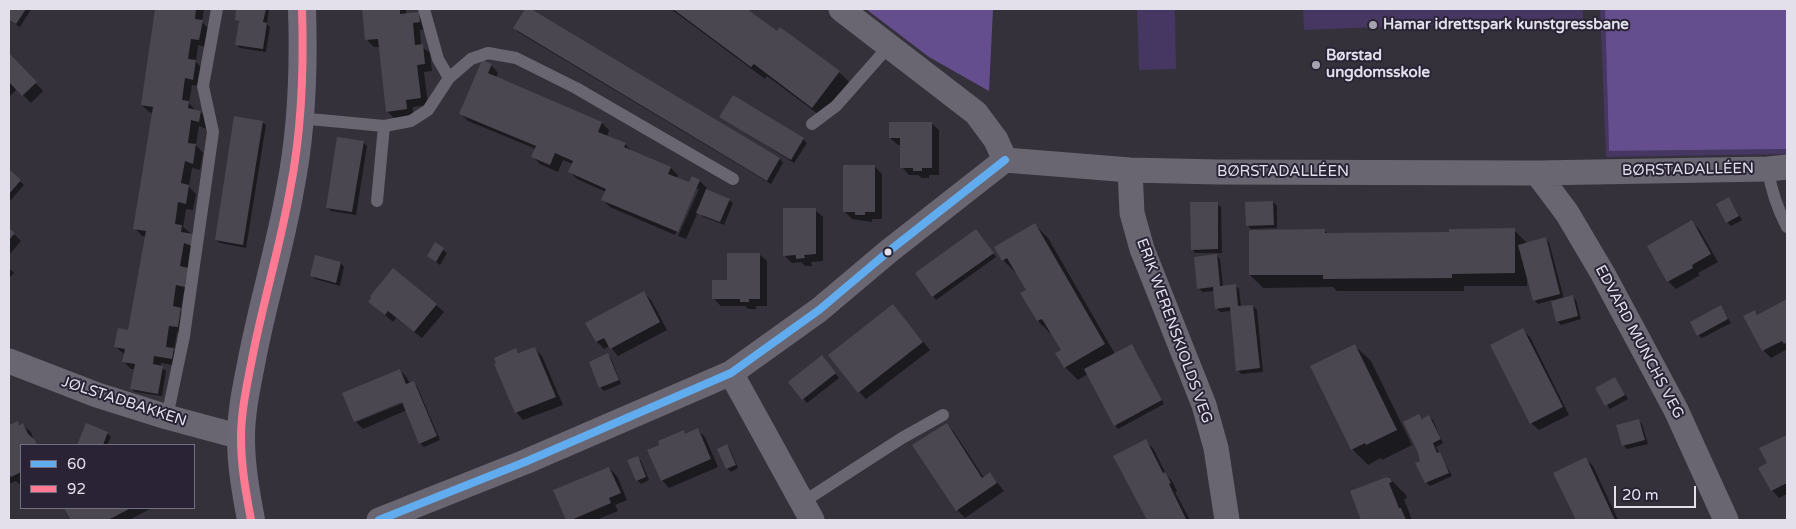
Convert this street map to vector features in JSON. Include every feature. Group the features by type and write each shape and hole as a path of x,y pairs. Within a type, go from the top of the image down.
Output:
{"main road":[{"path":"251,520 244,479 241,437 243,409 291,188 302,84 302,9"}],"street":[{"path":"379,520 534,458 731,373 819,310 889,251 1005,160 996,140 976,113 841,9"},
{"name":"BØRSTADALLÉEN","path":"1005,160 1130,170 1537,173 1778,168"},
{"name":"ERIK WERENSKIOLDS VEG","path":"1130,170 1132,213 1142,249 1204,405 1216,448 1227,520"},
{"name":"EDVARD MUNCHS VEG","path":"1537,173 1567,213 1604,274 1676,410 1726,520"},
{"name":"JØLSTADBAKKEN","path":"9,361 97,395 167,417 241,437"},
{"path":"731,373 808,511"}],"lane":[{"path":"167,417 185,327 213,132 202,86 217,9"},
{"path":"424,9 438,59 449,78"},
{"path":"812,124 836,106 889,46"},
{"path":"299,118 384,126 411,121 428,110 449,78 471,59 488,53 516,58 576,88 732,179"},
{"path":"377,201 384,126"},
{"path":"1778,168 1771,189 1787,227"},
{"path":"808,511 902,438 943,415"}],"shaded area":[{"path":"866,9 993,9 989,91 929,57"},
{"path":"1137,9 1175,9 1176,69 1139,70"},
{"name":"Hamar idrettspark kunstgressbane","path":"1303,9 1583,9 1583,19 1304,30"},
{"path":"1600,9 1605,9 1609,151 1787,149 1787,154 1606,157"},
{"path":"1605,9 1787,9 1787,149 1609,151"}],"building":[{"path":"9,9 26,9 16,24 9,20"},
{"path":"155,9 196,9 195,19 203,20 199,40 191,39 188,59 196,60 193,80 185,78 182,100 189,101 188,108 201,111 199,122 191,120 188,143 196,144 193,164 185,161 181,183 189,185 186,204 178,202 175,224 182,225 181,232 194,234 192,246 184,243 180,266 188,268 185,287 176,285 173,306 181,308 178,327 169,326 166,347 174,348 172,359 154,356 153,364 163,366 158,394 130,389 135,364 122,362 125,349 114,347 118,328 128,330 146,231 133,229 153,107 141,105"},
{"path":"236,9 266,9 263,22 267,23 263,49 235,45 239,21 235,20"},
{"path":"362,9 400,9 400,14 419,12 420,22 413,23 415,45 423,44 425,64 417,65 421,98 406,100 407,109 386,112 378,39 365,40"},
{"path":"525,9 531,9 780,158 767,181 513,28"},
{"path":"673,9 747,9 777,31 780,27 840,71 812,108 754,64 751,67"},
{"path":"9,53 37,82 22,96 9,82"},
{"path":"482,60 492,64 488,73 602,122 598,132 626,143 624,147 671,167 668,174 689,182 692,176 700,180 678,232 601,200 606,189 568,172 573,161 555,153 550,165 531,157 536,146 459,114"},
{"path":"733,95 804,138 791,160 719,117"},
{"path":"234,116 263,121 243,245 215,240"},
{"path":"889,122 932,122 932,168 922,168 922,171 913,171 913,168 900,168 900,138 889,138"},
{"path":"337,137 364,141 352,212 326,208"},
{"path":"843,165 875,165 875,212 855,215 855,212 843,212"},
{"path":"9,169 21,180 9,194"},
{"path":"706,189 730,199 720,222 696,213"},
{"path":"1729,197 1739,216 1726,223 1716,204"},
{"path":"1273,201 1274,225 1246,226 1245,202"},
{"path":"1190,202 1218,202 1218,249 1191,250"},
{"path":"783,208 816,208 816,254 804,255 805,258 796,259 796,255 783,256"},
{"path":"1692,220 1711,254 1692,265 1693,268 1667,282 1647,246"},
{"path":"1035,223 1105,344 1064,368 1055,353 1061,350 1042,319 1037,321 1020,293 1026,290 1007,258 1002,261 994,247"},
{"path":"9,228 15,233 9,240"},
{"path":"1515,228 1515,273 1452,274 1452,278 1323,279 1323,275 1249,275 1249,230 1325,229 1325,233 1449,232 1449,229"},
{"path":"976,229 994,253 932,297 915,273"},
{"path":"1546,237 1560,294 1533,301 1518,245"},
{"path":"435,242 444,248 436,262 427,256"},
{"path":"727,253 760,253 760,299 749,299 749,302 740,302 740,299 712,299 712,280 727,280"},
{"path":"1217,254 1220,286 1236,284 1238,306 1253,305 1260,368 1236,371 1230,307 1215,309 1213,287 1197,289 1194,257"},
{"path":"315,255 341,262 336,283 310,276"},
{"path":"393,268 437,304 414,332 388,311 385,315 368,302 371,298 370,296"},
{"path":"644,291 660,322 610,349 604,338 596,342 585,323"},
{"path":"1573,295 1578,316 1556,322 1551,301"},
{"path":"1787,299 1787,342 1784,344 1782,341 1762,351 1743,316 1755,310 1757,315"},
{"path":"893,304 923,342 858,393 828,355"},
{"path":"1721,305 1728,319 1697,336 1690,322"},
{"path":"1523,328 1563,407 1530,424 1490,345"},
{"path":"1132,344 1162,400 1114,426 1084,369"},
{"path":"1355,344 1397,430 1351,450 1310,366"},
{"path":"535,347 556,397 515,413 494,364 496,363 494,358 516,348 518,353"},
{"path":"608,353 619,380 599,388 589,362"},
{"path":"822,355 836,373 802,400 788,382"},
{"path":"400,369 406,384 414,381 437,436 419,444 402,402 354,422 342,393"},
{"path":"1615,377 1625,395 1605,406 1595,388"},
{"path":"1419,414 1422,419 1429,415 1441,439 1433,443 1437,453 1440,452 1449,473 1425,483 1415,463 1420,461 1417,450 1403,422"},
{"path":"1639,419 1645,440 1622,446 1616,425"},
{"path":"18,421 19,425 23,423 28,434 37,444 20,444 20,472 11,477 9,473 9,425"},
{"path":"86,423 108,432 103,444 77,444"},
{"path":"947,423 982,478 990,472 997,483 956,511 912,445"},
{"path":"698,428 711,459 661,481 647,450 659,445 658,441 684,430 685,434"},
{"path":"1787,435 1787,483 1771,491 1758,468 1767,463 1759,448"},
{"path":"1146,439 1163,473 1165,472 1171,483 1169,484 1186,519 1147,520 1113,456"},
{"path":"727,444 736,465 726,469 717,449"},
{"path":"638,456 646,477 636,481 627,460"},
{"path":"1586,457 1615,520 1576,520 1553,473"},
{"path":"609,467 621,493 609,498 611,503 571,520 566,520 553,490"},
{"path":"1387,477 1392,482 1389,483 1406,520 1361,520 1350,491"},
{"path":"65,509 129,509 108,520 71,520"}],"transit line":[{"name":"92","path":"251,520 242,459 242,418 256,338 286,211 294,167 301,100 302,9"},
{"name":"60","path":"379,520 525,462 731,373 819,310 889,251 1005,160"}],"place":[{"name":"Hamar idrettspark kunstgressbane","path":"1373,25"},
{"name":"Børstad ungdomsskole","path":"1316,65"}]}
